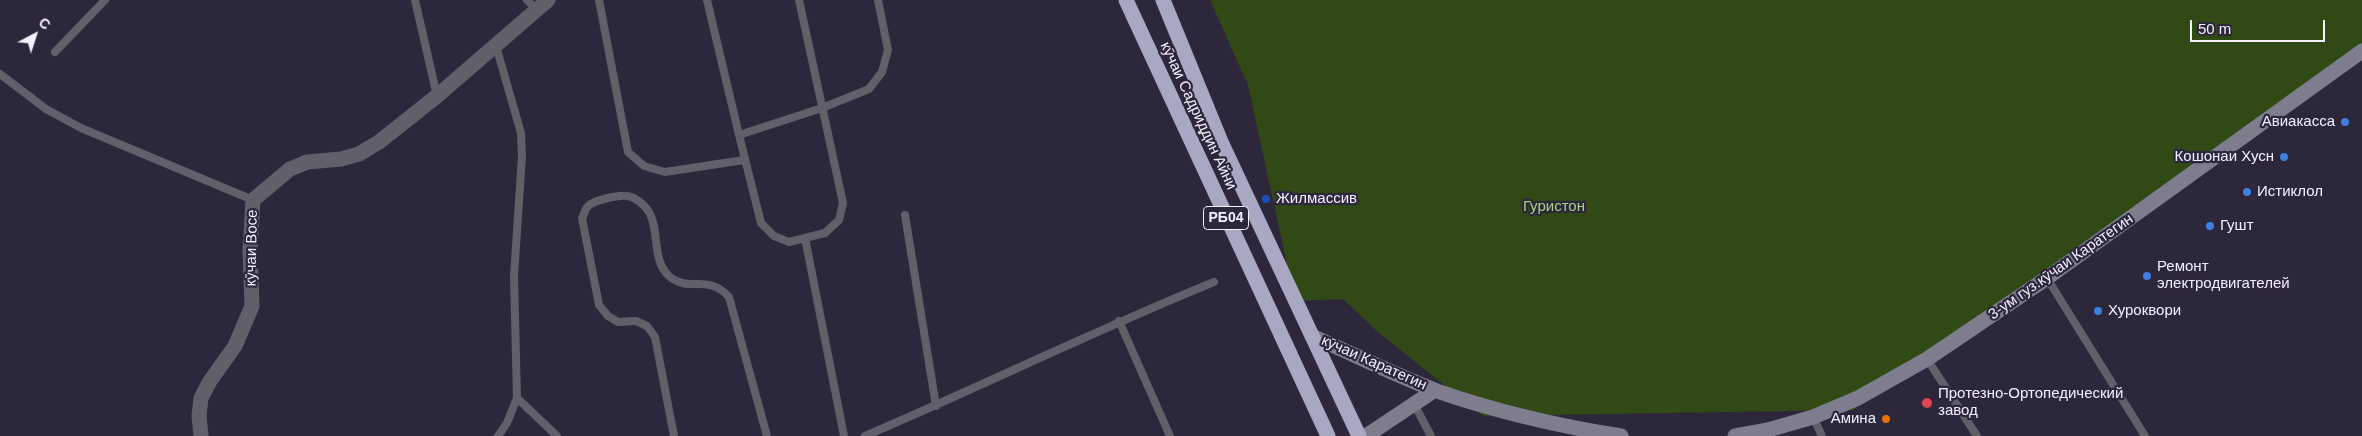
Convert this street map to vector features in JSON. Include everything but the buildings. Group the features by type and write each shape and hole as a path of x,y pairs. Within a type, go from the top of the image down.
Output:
{"highway":[{"name":"кӯчаи Садриддин Айни","path":"1126,0 1328,436"},
{"name":"кӯчаи Садриддин Айни","path":"1163,0 1222,144 1359,436"}],"street":[{"name":"кӯчаи Восе","path":"201,436 198,416 201,398 210,381 235,346 252,306 250,250 253,200 290,169 307,162 341,159 359,154 378,142 437,96 496,46 532,5 548,0"},
{"name":"3-ум гуз.кӯчаи Каратегин","path":"1735,436 1768,430 1813,417 1858,398 1927,359 2047,278 2362,51"},
{"name":"кӯчаи Каратегин","path":"1312,336 1435,390"},
{"path":"1366,436 1435,390 1529,418 1621,436"}],"lane":[{"path":"55,52 105,0"},
{"path":"415,0 437,96"},
{"path":"599,0 628,152 644,166 664,172 744,160"},
{"path":"707,0 744,160 761,223 774,236 789,242 825,233 839,220 844,203 799,0"},
{"path":"739,135 822,108 869,89 882,72 888,50 878,0"},
{"path":"496,46 521,133 521,185 514,276 517,398 508,423 498,436"},
{"path":"0,74 46,109 81,128 253,200"},
{"path":"674,436 655,337 647,326 636,320 618,322 608,316 599,305 582,218 587,207 596,200 627,196 640,202 649,212 660,264 670,276 685,284 708,283 720,287 729,297 767,436"},
{"path":"906,215 936,406"},
{"path":"805,238 844,436"},
{"path":"2047,278 2145,436"},
{"path":"865,436 936,406 1119,321 1214,282"},
{"path":"1119,321 1170,436"},
{"path":"1927,359 1977,436"},
{"path":"517,398 557,436"},
{"path":"1414,404 1431,436"},
{"path":"1813,417 1822,436"}],"green space":[{"name":"Гуристон","path":"1210,0 2362,0 2362,48 1853,410 1483,416 1378,332 1343,299 1295,301 1248,85"}],"place":[{"name":"Авиакасса","path":"2345,122"},
{"name":"Кошонаи Хусн","path":"2284,157"},
{"name":"Истиклол","path":"2247,192"},
{"name":"Жилмассив","path":"1266,199"},
{"name":"Гушт","path":"2210,226"},
{"name":"Ремонт электродвигателей","path":"2147,276"},
{"name":"Хуроквори","path":"2098,311"},
{"name":"Протезно-Ортопедический завод","path":"1927,403"},
{"name":"Амина","path":"1886,419"}]}
